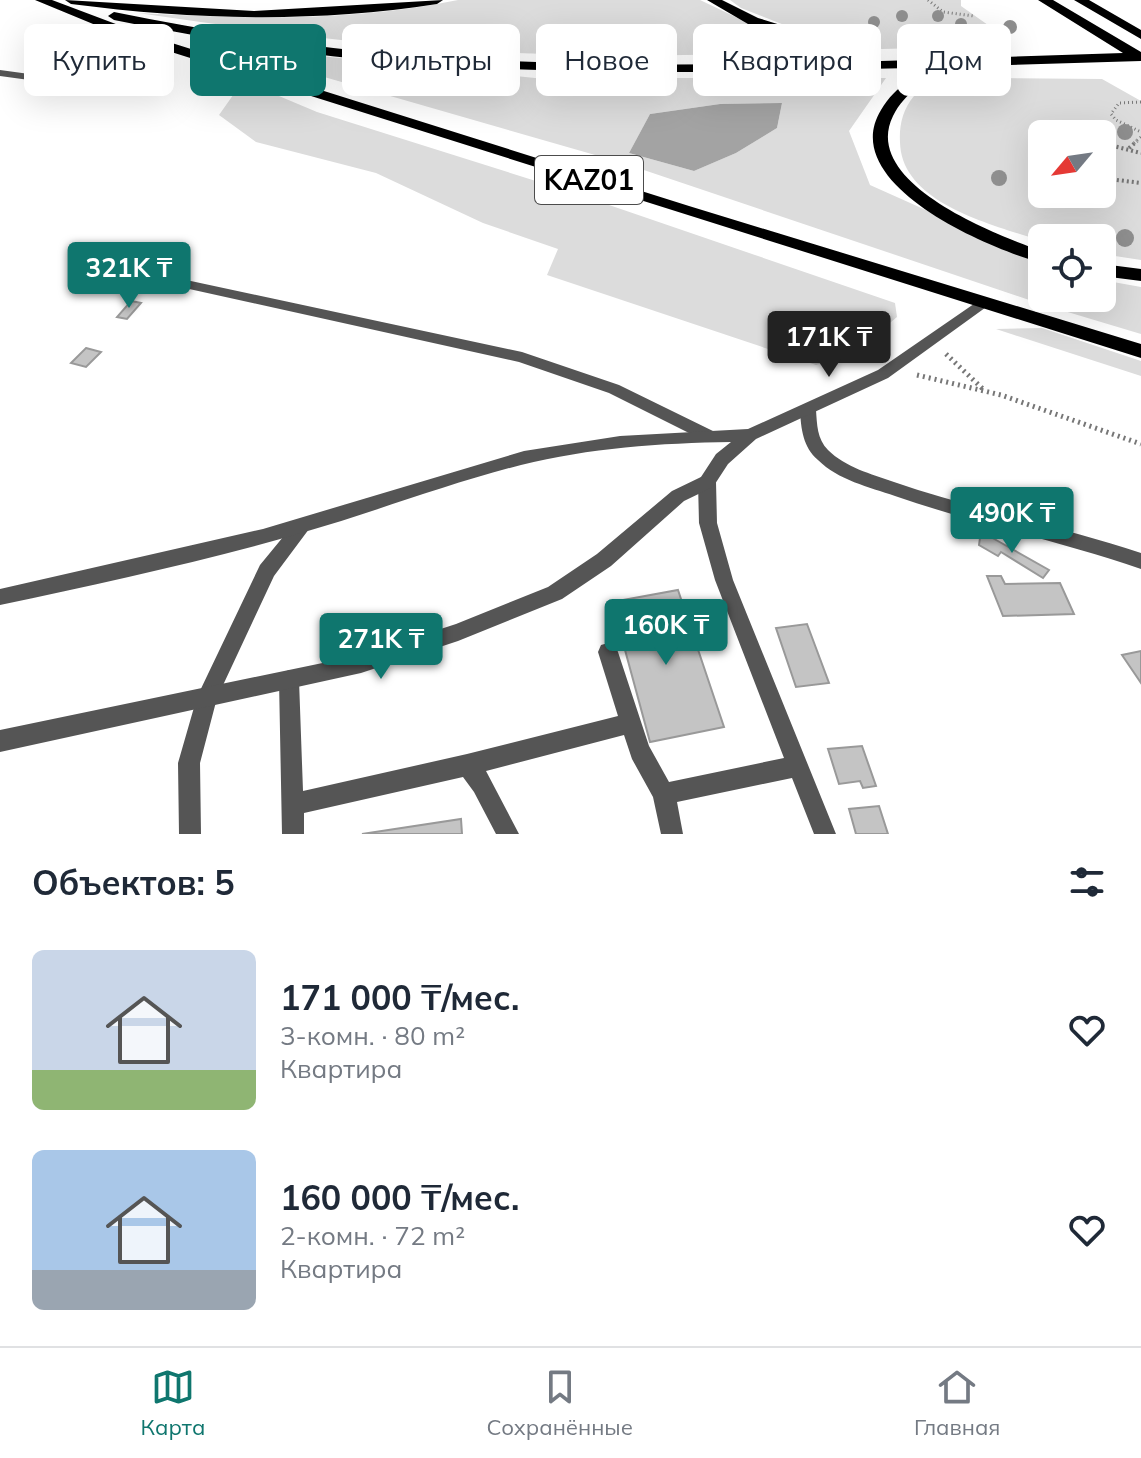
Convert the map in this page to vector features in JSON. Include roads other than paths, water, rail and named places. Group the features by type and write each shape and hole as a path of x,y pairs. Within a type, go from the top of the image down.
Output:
{"highway":[{"name":"KАZ01","path":"41,0 132,35 1141,351"},
{"path":"49,0 213,35 393,58 526,64 730,66 897,63"},
{"path":"71,0 140,9 273,14 351,10 437,0"},
{"path":"713,0 753,21 829,45 897,61"},
{"path":"1044,0 1141,58"},
{"path":"1080,0 1141,35"},
{"path":"1090,0 1116,21"},
{"path":"1011,61 1141,58"},
{"path":"898,96 879,126 878,141 890,165 915,196 960,226 1028,252"},
{"path":"1116,272 1141,275"}],"street":[{"path":"0,73 24,76"},
{"path":"149,276 522,357 614,389 709,436"},
{"path":"0,741 361,664 458,632 555,593 604,560 678,496 707,482 722,459 750,435 891,369 984,302"},
{"path":"808,410 809,436 826,459 861,477 949,509 1026,530 1085,540 1141,561"},
{"path":"0,597 171,560 303,525 493,465 587,446 667,436 750,435"},
{"path":"707,482 708,523 724,580 825,834"},
{"path":"190,834 189,763 207,697 267,571 303,525"},
{"path":"608,652 640,751 664,794 672,834"},
{"path":"289,680 293,834"},
{"path":"293,804 467,765 631,723"},
{"path":"467,765 482,784 508,834"},
{"path":"664,794 798,766"}]}
